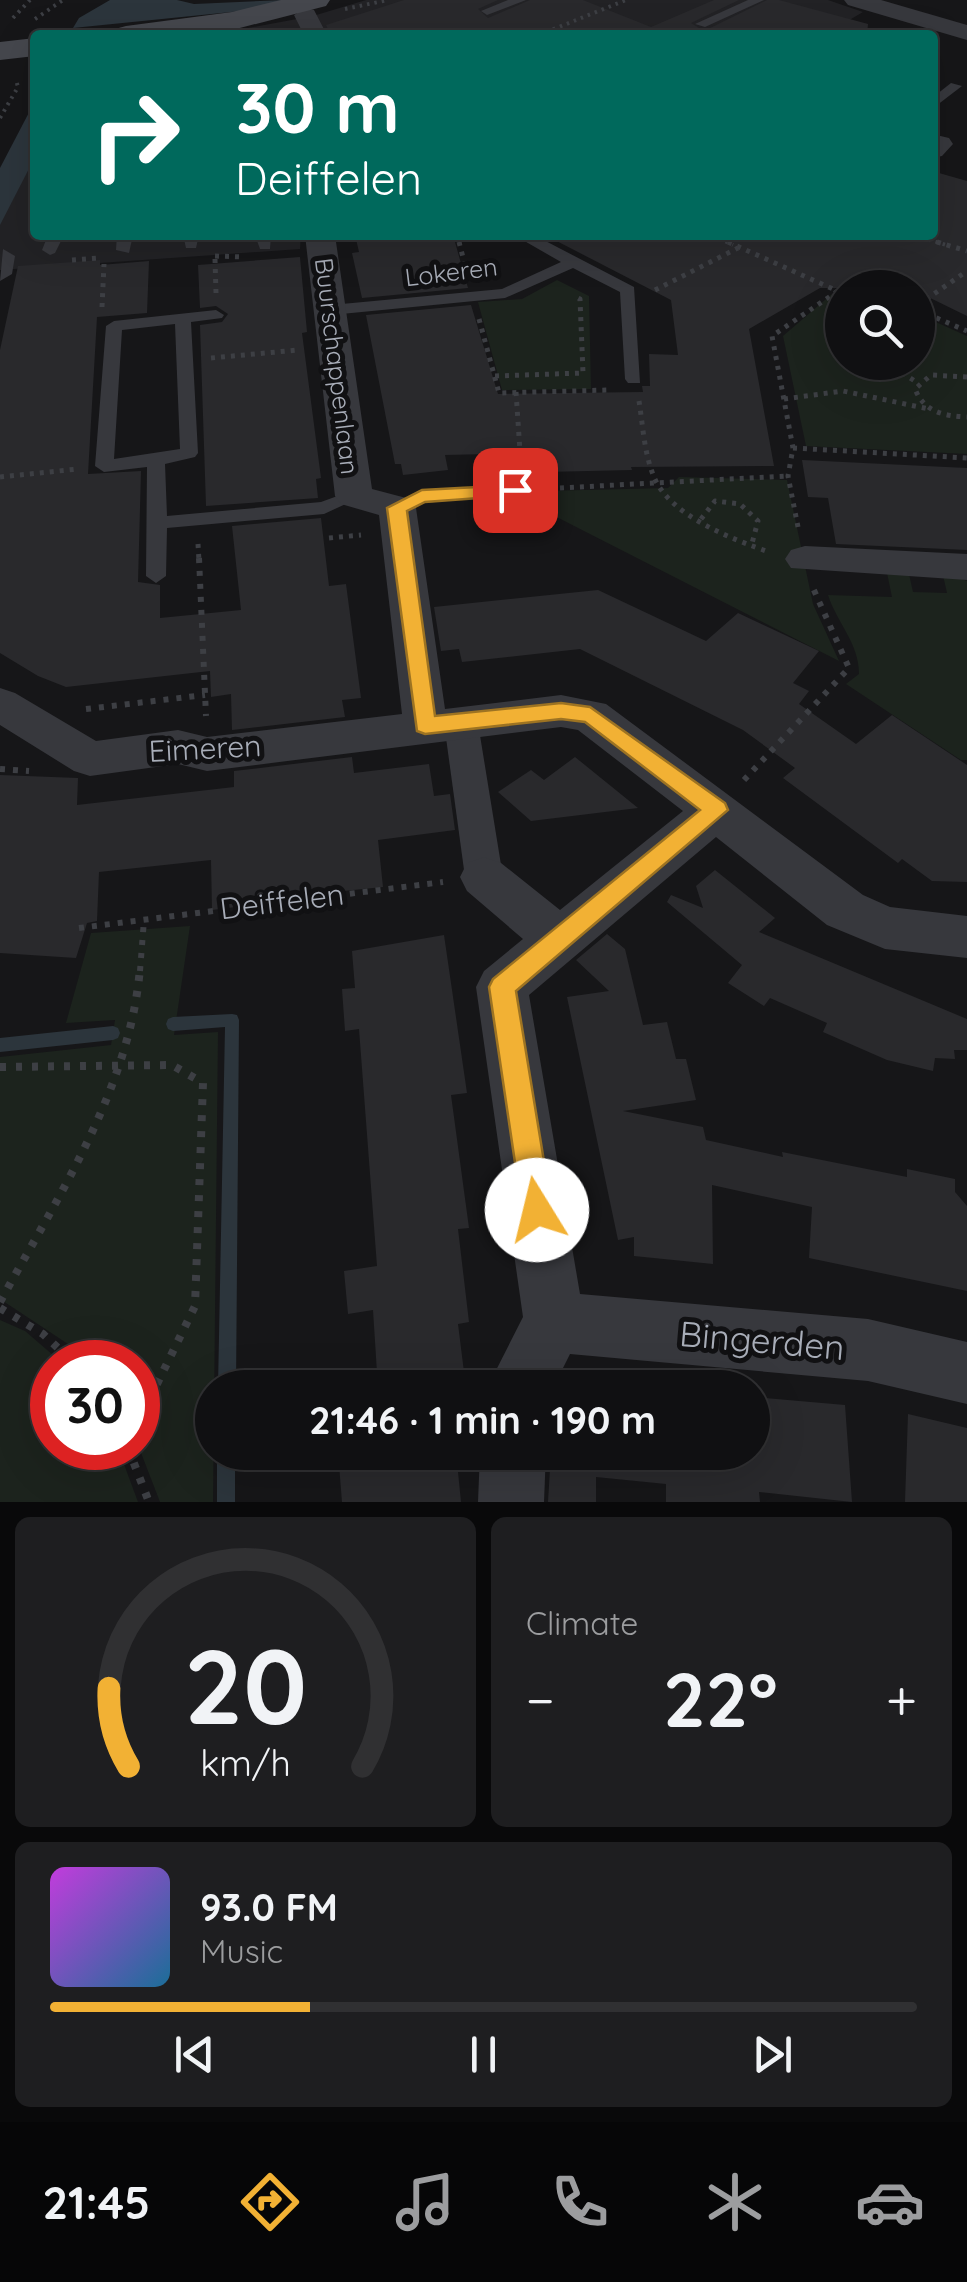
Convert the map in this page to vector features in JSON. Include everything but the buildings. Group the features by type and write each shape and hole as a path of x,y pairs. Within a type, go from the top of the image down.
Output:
{"main road":[{"path":"202,30 319,13"}],"street":[{"path":"856,0 893,5 967,33"},
{"path":"860,26 893,5"},
{"name":"Buurschappenlaan","path":"321,240 354,496 397,508"},
{"path":"397,508 443,724 484,877 560,940"},
{"path":"805,559 967,567"},
{"name":"Eimeren","path":"10,710 90,759 178,747 207,754 443,724"},
{"path":"443,724 561,711 590,715 845,910 885,928 967,938"},
{"path":"528,1370 554,1322 502,987 716,810"},
{"name":"Bingerden","path":"554,1322 868,1350 967,1373"},
{"path":"511,1502 512,1470"}],"lane":[{"path":"486,11 520,0"},
{"path":"702,24 758,0"},
{"path":"938,100 956,86"},
{"name":"Lokeren","path":"531,240 628,290 629,303"},
{"name":"Lokeren","path":"333,328 505,293 573,262"},
{"path":"629,303 635,384"},
{"path":"183,318 189,454 104,466 114,326 183,318 216,315"},
{"path":"156,460 156,576"},
{"path":"397,508 422,496 519,490"},
{"name":"Buurschappenlaan","path":"158,522 324,508 354,496"}],"path":[{"path":"551,30 626,0"},
{"path":"0,18 22,7"},
{"path":"0,118 18,87 12,61"},
{"path":"458,240 499,392 635,384 655,481 664,492 701,520 752,547 805,559"},
{"path":"723,240 825,285"},
{"path":"931,240 967,251"},
{"path":"629,303 739,248"},
{"path":"104,258 102,317 114,326"},
{"path":"935,295 967,271"},
{"path":"495,376 583,373 580,299 538,278"},
{"path":"716,810 848,668 846,649 817,605 805,559 788,476 792,448 772,336 825,302"},
{"path":"935,315 967,331"},
{"path":"185,360 333,328"},
{"path":"918,382 933,374 967,377"},
{"path":"918,382 916,396 929,409"},
{"path":"784,399 843,391 967,418"},
{"path":"516,392 519,490 788,476"},
{"path":"792,448 967,458"},
{"path":"0,477 104,466"},
{"path":"701,520 715,501 740,504 758,521 752,547"},
{"path":"198,519 207,754"},
{"path":"10,710 204,695"},
{"name":"Deiffelen","path":"80,928 484,877"},
{"path":"49,1340 0,1305 122,1066 137,1004 144,920"},
{"path":"0,1067 172,1065 203,1084 195,1306 160,1378"},
{"path":"137,1470 150,1502"}],"shaded area":[{"path":"110,0 177,0 194,4 285,0 260,9 73,28 79,18"},
{"path":"366,0 828,0 863,12 832,30 237,30 313,16"},
{"path":"30,111 30,167 0,225 0,168"},
{"path":"30,166 30,240 301,240 300,249 0,270 0,220"},
{"path":"557,280 589,296 591,389 502,390 478,302 522,299"},
{"path":"825,300 825,380 935,380 935,322 967,336 967,454 806,446 783,336"},
{"path":"679,477 787,480 813,604 839,661 535,506 541,491 668,488"},
{"path":"942,571 967,581 967,760 961,760 846,684 859,674 858,663 828,595 892,597 887,573 909,574 913,592 947,593"},
{"path":"190,926 174,1035 218,1032 214,1370 195,1370 195,1470 213,1470 213,1502 160,1502 148,1470 160,1470 160,1340 62,1340 0,1299 0,1057 111,1045 115,1020 66,1023 91,933"},
{"path":"0,1320 35,1340 30,1340 30,1470 126,1470 138,1502 0,1502"}],"waterway":[{"path":"173,1024 232,1020 227,1370"},
{"path":"0,1045 113,1033"},
{"path":"226,1470 226,1502"}],"route":[{"path":"515,490 422,496 397,508 425,725 561,711 590,715 607,724 716,810 502,987 537,1210"}]}
